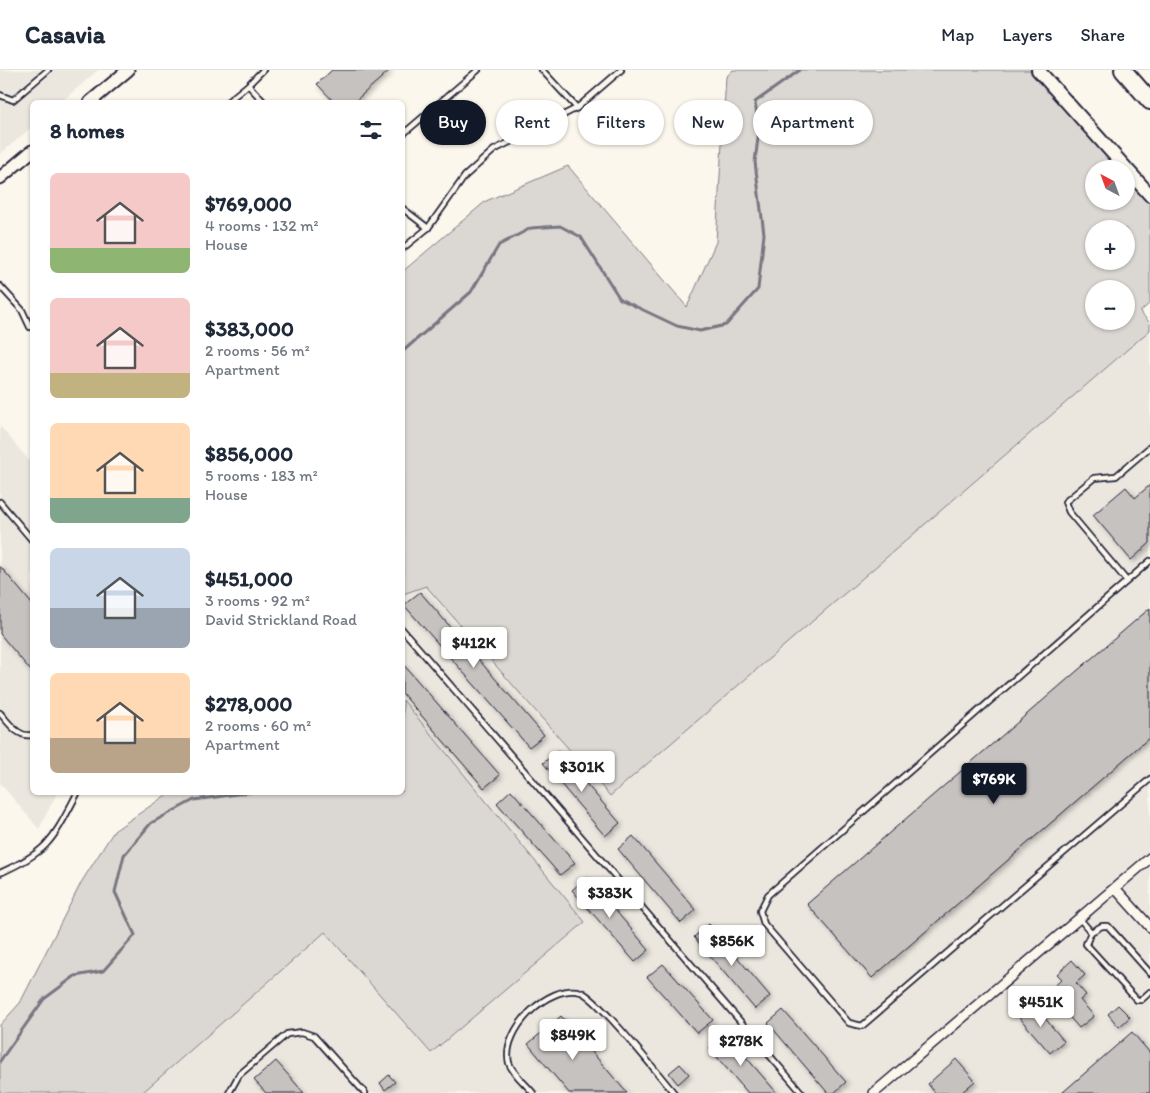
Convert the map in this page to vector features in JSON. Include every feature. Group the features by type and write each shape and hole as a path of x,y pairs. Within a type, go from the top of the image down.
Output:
{"highway":[{"path":"1123,70 1150,101"}],"main road":[{"path":"1038,70 1150,195"}],"street":[{"path":"92,100 128,70"},
{"path":"0,178 30,153"},
{"path":"874,1093 1150,858"},
{"path":"1115,888 1150,927"}],"lane":[{"path":"0,95 13,100 48,70"},
{"path":"229,100 263,70"},
{"path":"405,132 478,70"},
{"path":"542,70 577,108"},
{"path":"405,247 428,228 465,176 494,150 577,108 621,70"},
{"path":"248,84 262,100"},
{"path":"405,210 428,228"},
{"path":"0,286 22,310 30,327"},
{"path":"1127,581 1069,512 1065,502 1094,478 1116,476 1150,447"},
{"path":"0,502 30,538"},
{"path":"1150,561 768,895 760,911 764,924 849,1023 862,1026 1150,779"},
{"path":"405,632 802,1093"},
{"path":"0,713 16,730 27,736 30,735"},
{"path":"0,873 30,860 42,851 56,834 76,795"},
{"path":"1079,918 1090,932"},
{"path":"1150,973 1108,926 1102,926 1090,932 1086,944 1136,1000 1142,1000 1150,992"},
{"path":"533,1093 509,1064 509,1044 513,1032 528,1014 548,999 567,992 582,992 600,1006 674,1093"},
{"path":"229,1093 239,1075 288,1034 302,1032 314,1036 364,1093"}],"shaded area":[{"path":"0,70 98,70 63,100 30,100 30,129 0,154"},
{"path":"733,70 1039,70 1116,160 1085,160 1085,210 1135,210 1135,181 1150,198 1150,303 1140,312 1150,323 1150,330 610,796 426,586 405,593 405,269 486,201 568,166 687,307 716,242 722,145 743,145 743,100 725,100 726,77"},
{"path":"1150,330 1150,1093 142,1093 325,932 431,1053 585,922 405,702 405,593 426,586 610,796"},
{"path":"0,426 30,462 30,795 56,795 39,829 0,783"},
{"path":"405,702 585,922 431,1053 325,932 142,1093 0,1093 0,1025 20,1003 82,881 114,831 166,795 405,795"}],"building":[{"path":"332,70 390,70 356,100 332,100 317,84"},
{"path":"1150,485 1150,543 1131,560 1093,515 1126,487 1135,498"},
{"path":"0,566 30,602 30,670 0,634"},
{"path":"420,592 544,735 529,747 405,604"},
{"path":"1150,608 1150,737 872,978 807,904"},
{"path":"405,666 500,775 484,788 405,696"},
{"path":"558,751 620,823 605,836 543,763"},
{"path":"511,790 575,863 560,875 497,803"},
{"path":"633,836 696,910 681,923 618,849"},
{"path":"587,877 649,950 635,962 572,890"},
{"path":"709,924 770,996 755,1009 694,937"},
{"path":"1072,960 1085,975 1076,983 1086,995 1080,1000 1094,1016 1079,1028 1048,992 1062,979 1057,974"},
{"path":"663,964 713,1020 697,1033 647,977"},
{"path":"1033,1004 1064,1041 1050,1053 1018,1016"},
{"path":"1118,1005 1130,1017 1119,1027 1108,1014"},
{"path":"783,1010 846,1082 834,1093 828,1093 768,1023"},
{"path":"561,1016 627,1093 569,1093 528,1044"},
{"path":"1132,1032 1150,1053 1150,1093 1062,1093"},
{"path":"726,1034 777,1093 748,1093 709,1048"},
{"path":"956,1059 975,1081 961,1093 935,1093 928,1084"},
{"path":"276,1061 304,1093 266,1093 254,1080"},
{"path":"680,1064 689,1074 678,1084 669,1073"},
{"path":"389,1075 395,1082 385,1090 380,1083"}],"waterway":[{"path":"405,349 471,292 499,245 531,228 560,226 581,237 620,299 677,326 700,331 726,325 758,289 764,234 755,162 759,130 755,102 800,70"},
{"path":"0,1061 44,999 75,976 103,971 135,935 115,892 124,855 151,823 194,800 230,795"}]}
